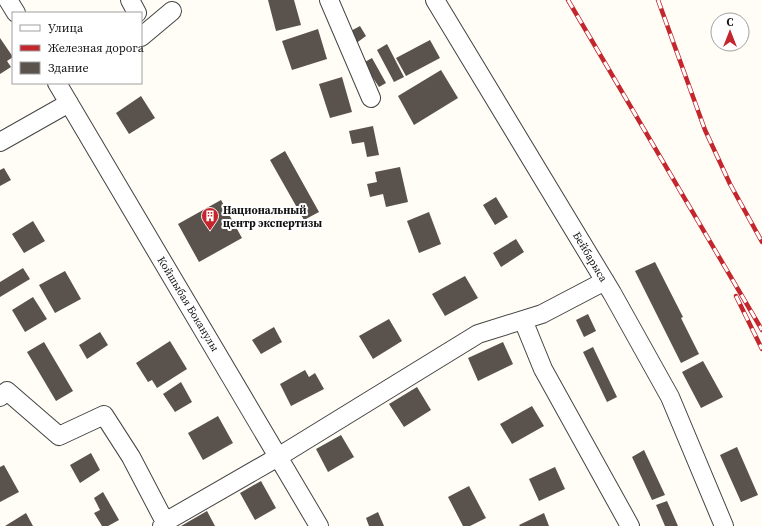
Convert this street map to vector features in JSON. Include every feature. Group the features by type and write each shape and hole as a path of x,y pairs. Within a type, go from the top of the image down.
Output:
{"street":[{"path":"8,0 15,12"},
{"path":"130,0 136,12"},
{"path":"328,0 371,98"},
{"name":"Бейбарыса","path":"435,0 605,281 670,397 724,526"},
{"path":"143,31 172,11"},
{"path":"0,142 64,89"},
{"name":"Койшыбая Боканулы","path":"64,89 319,526"},
{"path":"0,397 7,392 59,436 104,415 131,457 164,524 278,457 478,334 542,314 605,281"},
{"path":"524,320 543,369 630,526"}],"building":[{"path":"268,0 294,0 301,25 276,31"},
{"path":"360,26 366,36 355,44 347,33"},
{"path":"318,29 327,59 292,70 282,41"},
{"path":"0,38 12,58 7,61 11,67 0,74"},
{"path":"430,40 440,58 406,76 396,58"},
{"path":"387,44 404,77 394,82 377,50"},
{"path":"372,58 386,83 379,87 363,63"},
{"path":"441,70 458,98 414,125 398,96"},
{"path":"342,77 352,112 330,118 319,84"},
{"path":"141,96 155,118 129,134 116,113"},
{"path":"373,126 379,155 367,157 364,142 352,144 349,131"},
{"path":"285,151 319,212 304,220 270,160"},
{"path":"400,167 408,202 386,207 383,194 370,197 367,184 377,182 375,172"},
{"path":"4,168 11,180 0,186 0,170"},
{"path":"496,197 508,217 495,225 483,205"},
{"name":"Национальный центр экспертизы","path":"221,200 242,238 199,262 178,224"},
{"path":"429,212 441,244 419,253 407,221"},
{"path":"33,221 45,241 24,253 12,234"},
{"path":"516,239 524,252 501,267 493,253"},
{"path":"655,262 683,317 681,318 699,354 681,363 635,271"},
{"path":"23,268 30,279 0,297 0,282"},
{"path":"65,271 81,299 55,313 39,285"},
{"path":"465,276 478,298 445,316 432,294"},
{"path":"33,297 47,319 25,332 12,310"},
{"path":"588,314 596,331 584,337 576,320"},
{"path":"389,319 402,341 373,359 359,336"},
{"path":"274,327 282,342 261,354 252,340"},
{"path":"100,332 108,345 87,359 79,345"},
{"path":"170,341 187,369 157,388 152,380 148,382 136,363"},
{"path":"44,342 73,391 56,401 27,352"},
{"path":"503,342 513,364 478,381 468,358"},
{"path":"593,347 617,397 607,402 583,352"},
{"path":"703,361 723,397 701,408 682,372"},
{"path":"305,370 309,377 315,373 324,389 291,406 280,384"},
{"path":"181,382 192,402 175,412 163,394"},
{"path":"417,387 431,410 404,427 389,404"},
{"path":"532,406 544,426 512,444 500,424"},
{"path":"218,416 233,443 203,460 188,433"},
{"path":"341,435 354,457 328,472 316,449"},
{"path":"737,447 758,495 741,502 720,455"},
{"path":"644,450 665,495 652,500 632,457"},
{"path":"91,453 100,470 80,483 70,465"},
{"path":"4,465 19,492 0,502 0,467"},
{"path":"555,467 565,489 539,501 529,479"},
{"path":"261,481 276,508 255,520 240,493"},
{"path":"469,486 486,518 470,526 463,526 448,497"},
{"path":"103,492 119,520 108,526 102,526 94,513 100,510 94,498"},
{"path":"667,501 678,526 665,526 656,505"},
{"path":"207,511 215,526 181,526"},
{"path":"378,512 384,526 369,526 366,518"},
{"path":"26,513 33,526 5,526"},
{"path":"544,513 549,526 519,525"}],"railway":[{"path":"568,0 762,330"},
{"path":"658,0 705,130 730,184 762,242"},
{"path":"736,296 762,349"}],"place":[{"name":"Национальный центр экспертизы","path":"210,231"}]}
